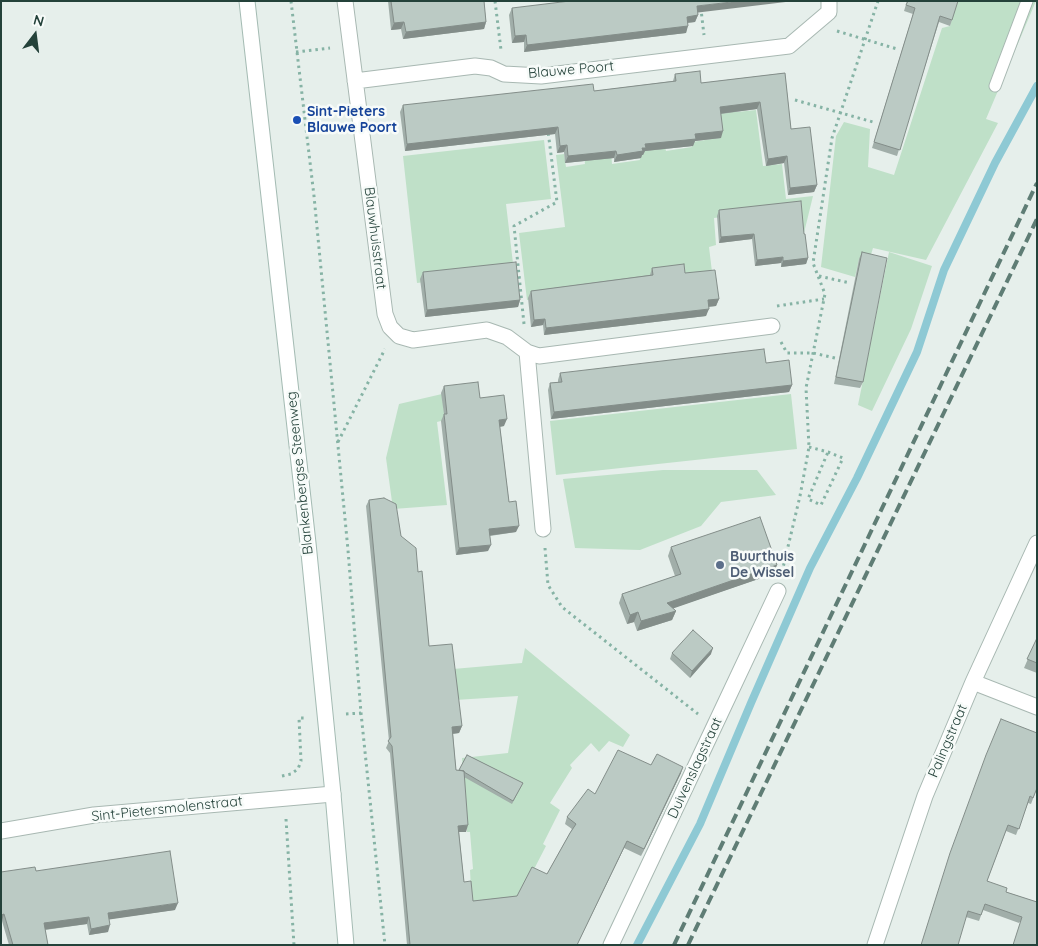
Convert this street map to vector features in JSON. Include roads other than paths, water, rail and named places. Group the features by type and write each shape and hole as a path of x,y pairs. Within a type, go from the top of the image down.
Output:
{"street":[{"name":"Blankenbergse Steenweg","path":"247,1 308,543 346,945"},
{"name":"Blauwhuisstraat","path":"346,1 385,314 390,327 400,336 413,340 487,330 507,337 527,352"},
{"name":"Blauwe Poort","path":"355,81 475,66 491,68 504,74 541,76 789,46 829,12 829,1"},
{"path":"543,529 527,352 539,356 772,326"},
{"name":"Palingstraat","path":"875,945 925,796 973,682 1037,544"},
{"name":"Duivenslagstraat","path":"611,945 778,590"},
{"path":"973,682 1037,707"},
{"name":"Sint-Pietersmolenstraat","path":"1,831 94,816 333,794"}],"lane":[{"path":"995,86 1027,1"}],"waterway":[{"path":"637,945 700,824 810,568 857,478 917,352 944,270 995,163 1037,86"}],"railway":[{"path":"674,945 1037,183"},
{"path":"688,945 1037,219"}],"place":[{"name":"Sint-Pieters Blauwe Poort","path":"297,120"},
{"name":"Buurthuis De Wissel","path":"720,565"}]}
